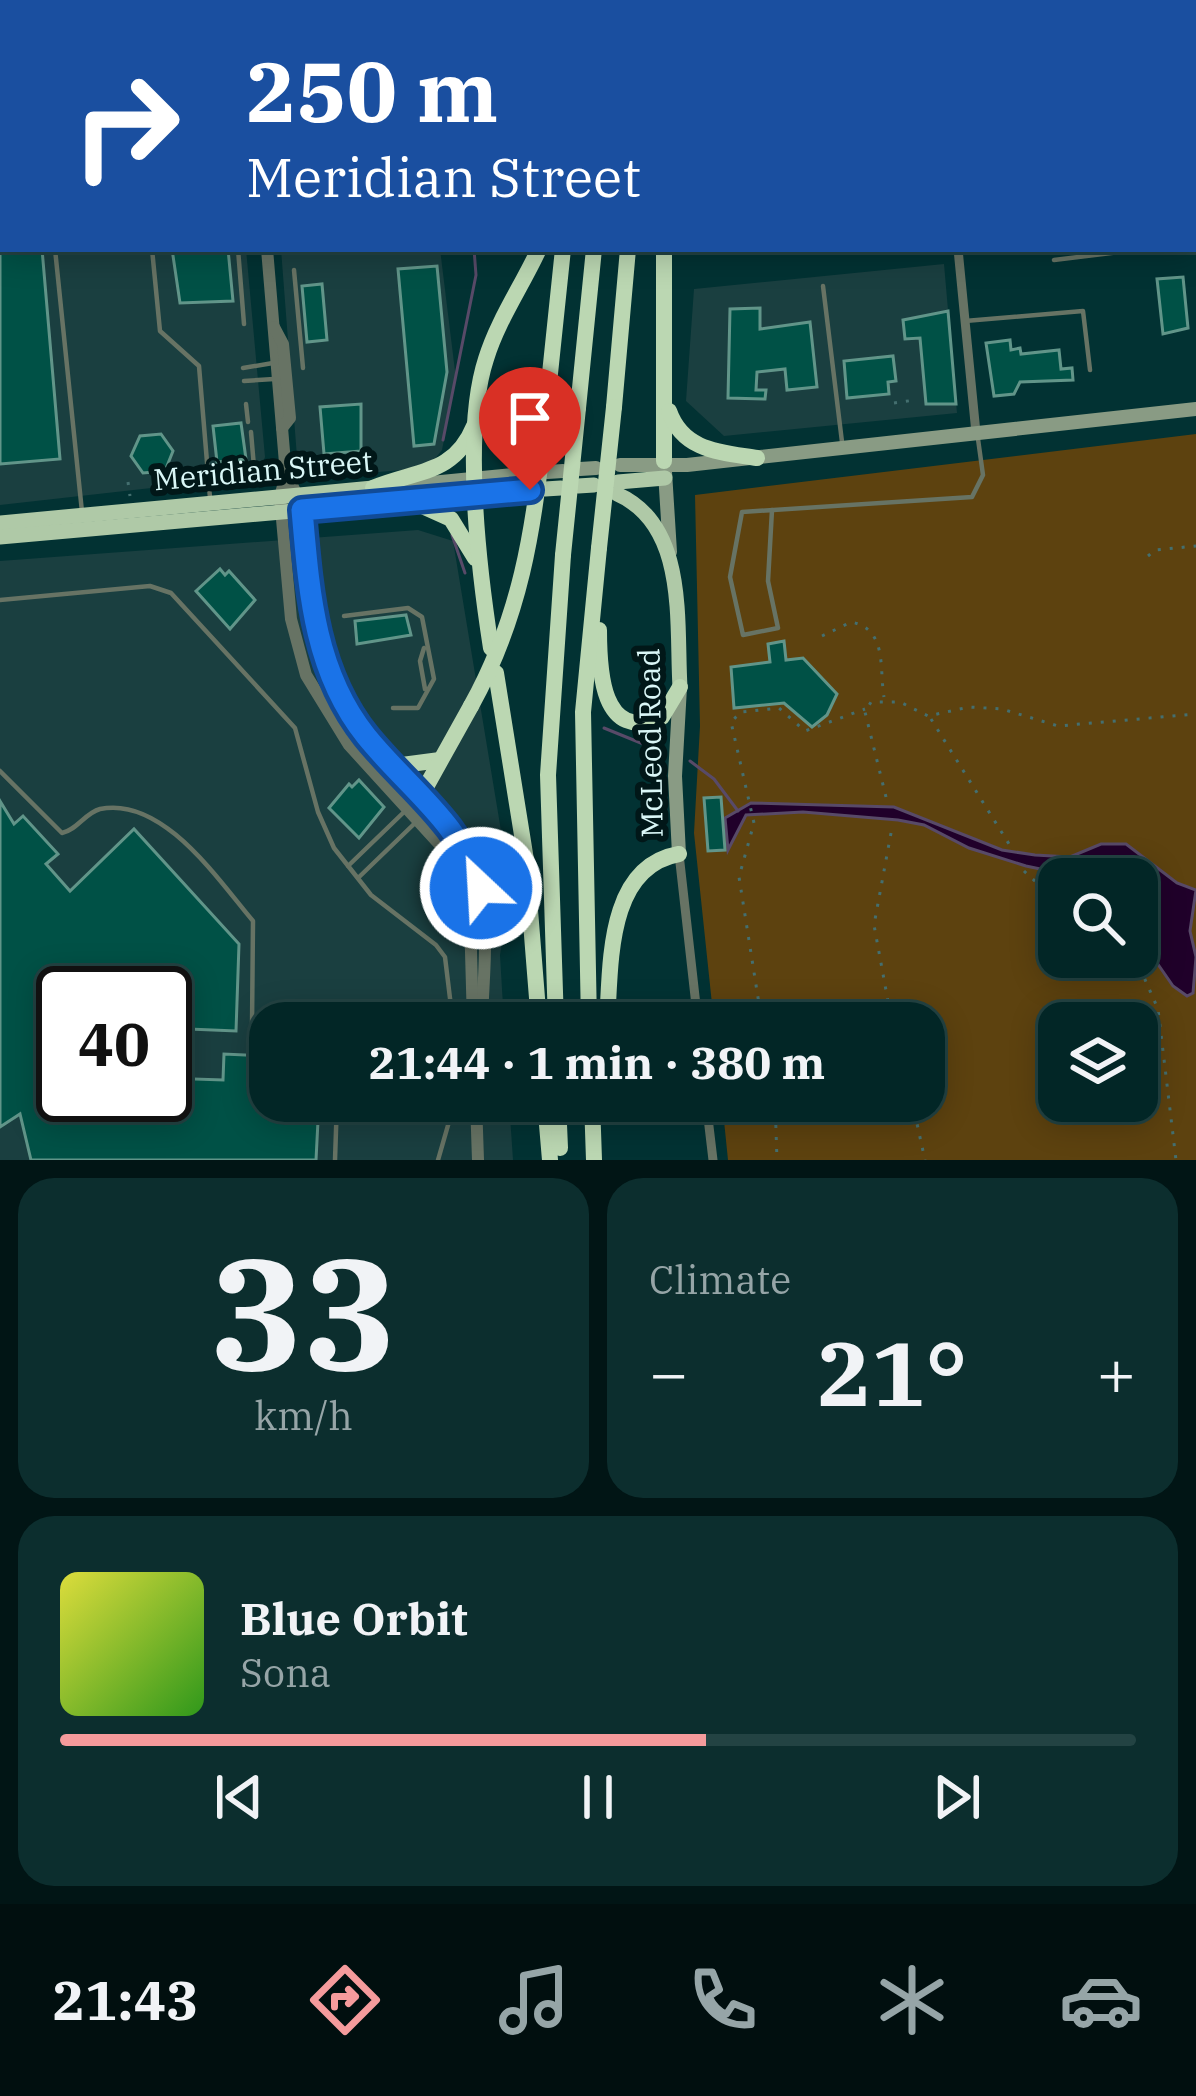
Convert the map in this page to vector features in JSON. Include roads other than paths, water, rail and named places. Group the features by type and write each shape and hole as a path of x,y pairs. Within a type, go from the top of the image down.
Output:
{"highway":[{"path":"491,648 480,570 475,425 486,358 538,252"},
{"path":"421,803 471,706 522,586 563,252"},
{"path":"555,1002 548,776 563,555 593,252"},
{"path":"589,1002 583,712 628,252"},
{"path":"664,252 665,470 619,481 647,512 670,557"},
{"path":"664,397 676,428 691,441 757,458"},
{"path":"373,488 446,466 464,449 475,425"},
{"name":"Meridian Street","path":"0,523 210,503 411,501 478,487 565,480"},
{"name":"Meridian Street","path":"301,503 373,488"},
{"path":"411,501 459,526 480,570"},
{"name":"Meridian Street","path":"0,536 280,504"},
{"path":"0,536 11,529 73,523 82,515"},
{"path":"599,548 599,675 608,705 622,718 651,722 668,712 680,687"},
{"name":"McLeod Road","path":"670,557 680,687"},
{"path":"496,674 526,860 537,1002"},
{"path":"380,752 401,765 440,760"},
{"path":"609,1002 613,949 627,894 649,864 679,854"},
{"path":"547,1122 550,1160"},
{"path":"559,1122 560,1160"},
{"path":"594,1122 598,1160"},
{"path":"598,1160 601,1122"}],"main road":[{"path":"665,470 1196,409"},
{"name":"McLeod Road","path":"665,470 670,557"},
{"name":"Meridian Street","path":"373,488 478,487"},
{"name":"McLeod Road","path":"679,854 674,776 680,687"}],"street":[{"path":"266,252 286,475 280,504 291,620 306,675 349,745 421,803"},
{"path":"958,252 976,433"},
{"path":"273,326 284,344 290,418 282,428"},
{"path":"286,475 301,503 308,586 326,666 342,701 421,803 471,855 481,888 482,1002"},
{"path":"421,803 420,820 451,856 464,885 471,1002"},
{"name":"McLeod Road","path":"679,854 696,1002"},
{"path":"477,1122 478,1160"},
{"path":"708,1122 712,1160"}],"lane":[{"path":"55,252 82,515"},
{"path":"152,252 160,331 199,366 210,503"},
{"path":"238,252 244,324"},
{"path":"1054,260 1119,252"},
{"path":"294,269 303,368"},
{"path":"823,286 842,448"},
{"path":"965,321 1083,311 1090,370"},
{"path":"243,368 273,363"},
{"path":"244,382 274,379"},
{"path":"247,404 248,422"},
{"path":"208,480 247,476 254,467 250,432"},
{"path":"772,510 768,581 778,628 742,635 730,577 742,512 772,510 972,497 983,475 976,433"},
{"path":"0,600 151,586 171,593 295,728 324,830 371,895 436,945 449,972 451,1002"},
{"path":"344,616 416,610 434,679 414,710 393,708"},
{"path":"425,645 420,657 425,695"},
{"path":"0,771 62,832 101,809 145,814 164,825 253,921 253,1002"},
{"path":"348,866 421,803"},
{"path":"358,878 420,820"},
{"path":"335,1160 336,1122"},
{"path":"438,1160 449,1122"}],"waterway":[{"path":"443,440 476,275 474,252"},
{"path":"452,535 465,573"},
{"path":"604,728 658,750"},
{"path":"690,761 714,779 738,811"}]}
